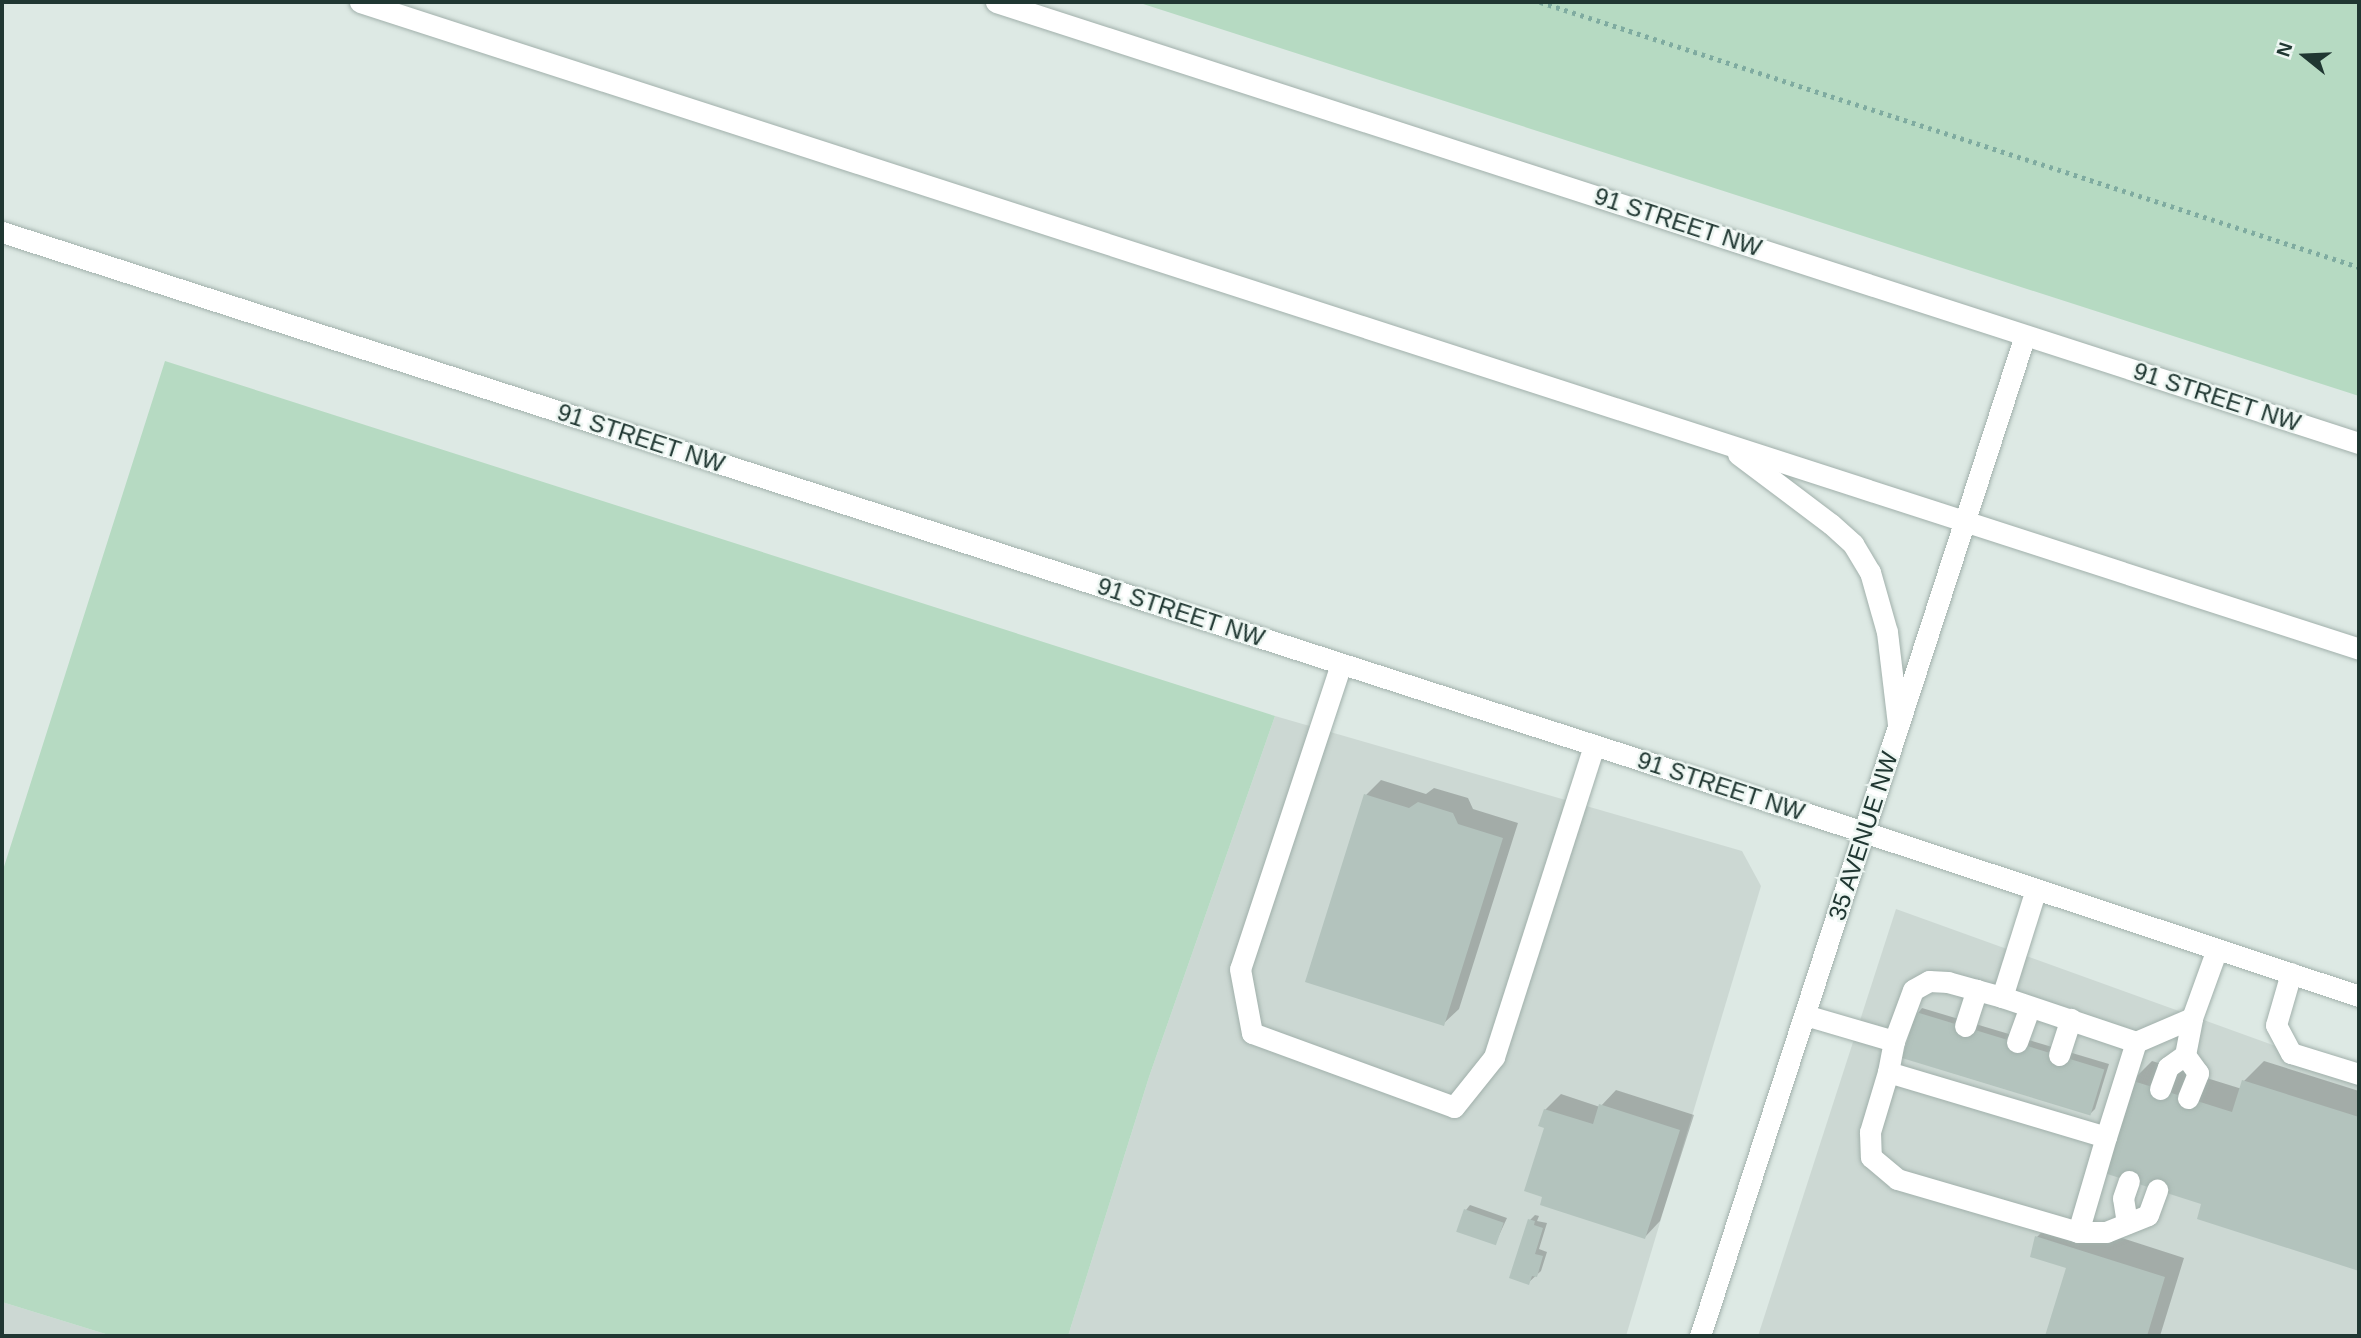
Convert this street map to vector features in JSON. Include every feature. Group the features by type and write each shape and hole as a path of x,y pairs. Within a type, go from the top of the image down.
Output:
{"main road":[{"path":"360,2 2359,649"},
{"name":"91 STREET NW","path":"996,2 2359,443"},
{"name":"91 STREET NW","path":"2,232 1864,832 2359,996"},
{"name":"35 AVENUE NW","path":"1700,1336 2025,335"},
{"path":"1722,442 1831,524 1853,544 1870,572 1887,632 1898,724"},
{"path":"1341,664 1240,969 1252,1033 1454,1107 1494,1057 1594,746"},
{"path":"2002,997 2036,889"},
{"path":"2160,1089 2168,1067 2185,1055 2192,1017 2217,949"},
{"path":"2291,973 2276,1025 2291,1053 2359,1074"},
{"path":"2157,1190 2148,1215 2106,1232 2078,1232 1898,1179 1871,1157 1870,1132 1888,1072 1894,1041 1913,990 1929,981 2002,997 2136,1042 2192,1017"},
{"path":"1965,1026 1977,990"},
{"path":"2017,1042 2030,1007"},
{"path":"1805,1015 1894,1041"},
{"path":"2059,1055 2071,1019"},
{"path":"2078,1232 2136,1042"},
{"path":"2185,1055 2198,1073 2188,1098"},
{"path":"1888,1072 1945,1080 2043,1110 2106,1137"},
{"path":"2127,1223 2123,1198 2129,1181"}],"path":[{"path":"1539,2 2359,267"}],"shaded area":[{"path":"1275,716 1742,851 1761,886 1626,1336 1068,1336 1149,1077"},
{"path":"1896,909 2359,1076 2359,1336 1758,1336"},
{"path":"2,1302 112,1336 2,1336"}],"green space":[{"path":"1137,2 2359,2 2359,396 1671,174"},
{"path":"165,361 1275,716 1149,1077 1068,1336 112,1336 2,1302 2,873"}],"building":[{"path":"1364,794 1409,808 1418,802 1453,813 1458,824 1503,838 1444,1026 1305,982"},
{"path":"1916,1012 2104,1070 2090,1115 1902,1058"},
{"path":"2130,1080 2232,1112 2242,1080 2359,1117 2359,1271 2197,1219 2201,1204 2101,1172"},
{"path":"1599,1104 1680,1130 1645,1239 1540,1205 1542,1197 1524,1191 1544,1128 1538,1126 1544,1109 1593,1124"},
{"path":"1464,1209 1504,1223 1496,1245 1456,1232"},
{"path":"1528,1219 1543,1228 1535,1254 1543,1256 1537,1277 1532,1276 1529,1285 1509,1278"},
{"path":"2035,1236 2165,1277 2147,1336 2045,1336 2066,1268 2030,1257"}]}
